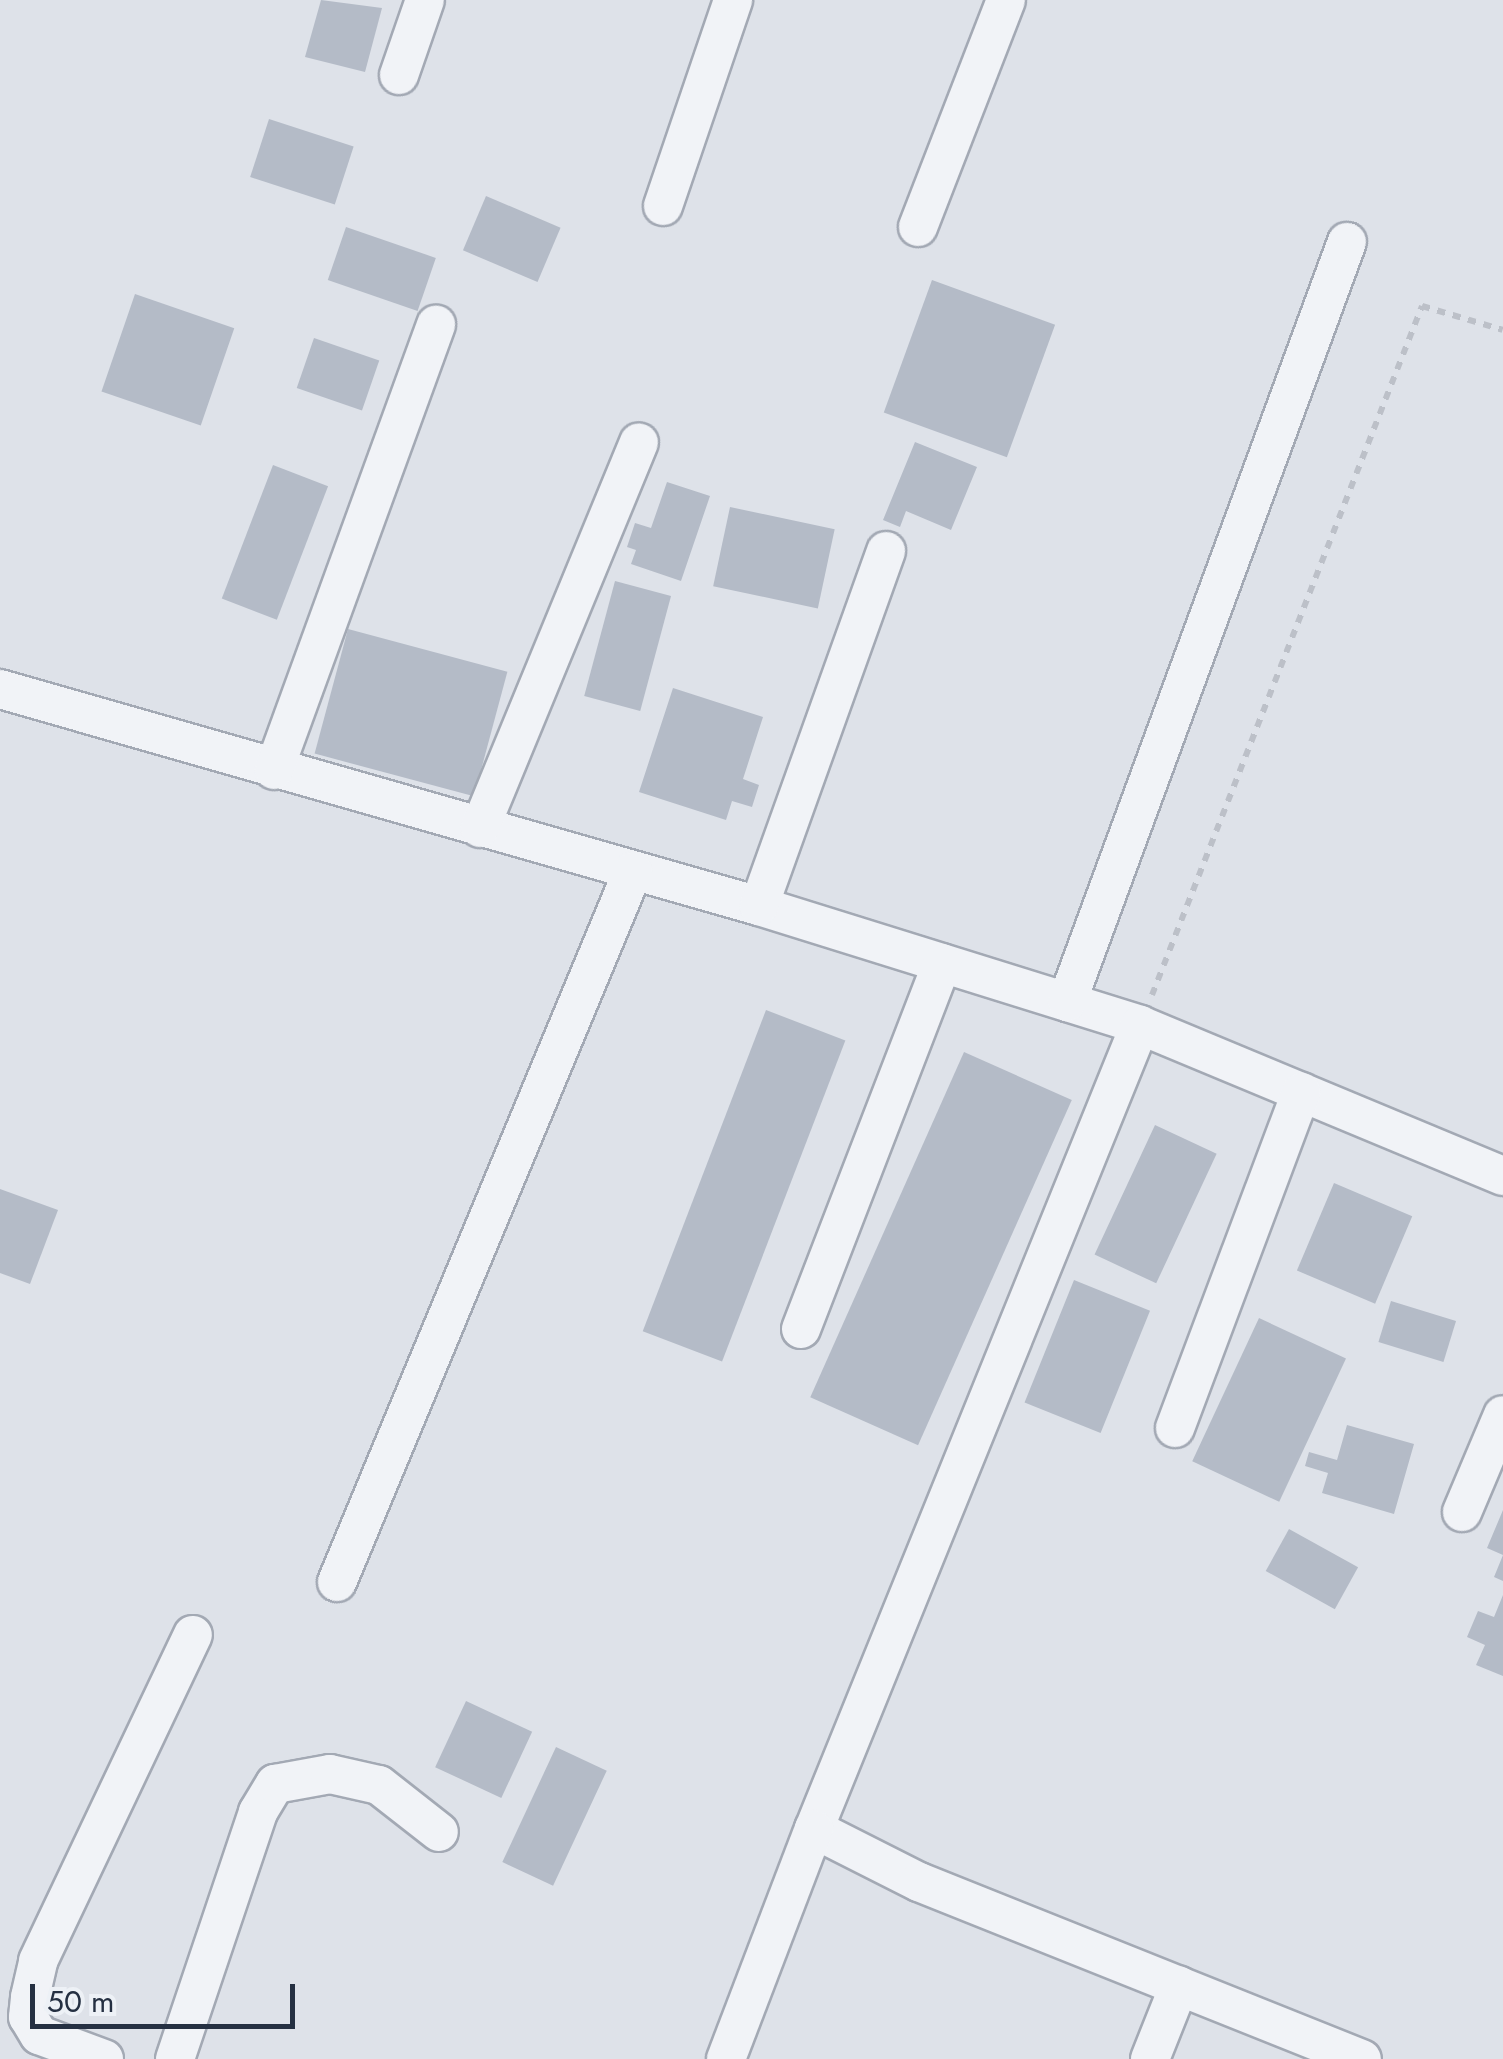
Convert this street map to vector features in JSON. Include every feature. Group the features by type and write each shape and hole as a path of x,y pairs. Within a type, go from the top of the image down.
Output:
{"street":[{"path":"399,75 425,0"},
{"path":"662,206 734,0"},
{"path":"918,227 1006,0"},
{"path":"1066,1002 1346,242"},
{"path":"274,770 436,325"},
{"path":"480,828 639,442"},
{"path":"759,906 886,551"},
{"path":"0,689 759,906 1140,1025 1503,1176"},
{"path":"337,1582 634,871"},
{"path":"801,1329 942,963"},
{"path":"726,2059 814,1829 1140,1025"},
{"path":"1175,1428 1301,1092"},
{"path":"1462,1512 1503,1414"},
{"path":"104,2059 32,2027 34,1979 193,1635"},
{"path":"174,2059 258,1812 274,1784 330,1774 379,1785 439,1832"},
{"path":"814,1829 918,1882 1362,2059"},
{"path":"1150,2059 1179,1986"}],"path":[{"path":"1140,1025 1422,306 1503,330"}],"building":[{"path":"321,0 382,8 365,72 305,57"},
{"path":"269,119 354,147 335,205 250,177"},
{"path":"486,196 561,228 538,282 463,250"},
{"path":"346,227 436,258 418,311 328,280"},
{"path":"932,280 1055,325 1007,457 884,412"},
{"path":"135,294 234,328 201,426 101,391"},
{"path":"314,338 379,360 362,411 297,388"},
{"path":"915,442 977,467 951,530 906,511 900,527 883,520"},
{"path":"273,465 328,486 277,620 222,599"},
{"path":"667,482 710,496 681,581 631,564 636,550 627,547 635,523 651,528"},
{"path":"730,507 835,529 818,608 713,586"},
{"path":"615,581 671,596 640,711 584,696"},
{"path":"348,629 507,672 474,796 315,754"},
{"path":"673,688 763,717 743,779 759,785 752,807 732,801 726,820 639,792"},
{"path":"766,1010 845,1040 722,1362 643,1331"},
{"path":"964,1052 1072,1100 918,1445 810,1397"},
{"path":"1155,1125 1217,1154 1156,1283 1095,1255"},
{"path":"1334,1183 1412,1216 1375,1304 1297,1270"},
{"path":"0,1189 58,1210 30,1284 0,1273"},
{"path":"1074,1280 1150,1311 1101,1433 1025,1402"},
{"path":"1391,1301 1456,1321 1443,1362 1378,1342"},
{"path":"1259,1318 1346,1359 1279,1502 1192,1461"},
{"path":"1347,1425 1414,1444 1394,1514 1322,1493 1328,1473 1305,1466 1309,1452 1337,1460"},
{"path":"1503,1510 1503,1555 1487,1548"},
{"path":"1289,1529 1358,1567 1335,1609 1266,1571"},
{"path":"1503,1555 1503,1581 1494,1577"},
{"path":"1503,1595 1503,1676 1476,1665 1485,1645 1467,1637 1478,1611 1494,1617"},
{"path":"466,1701 532,1732 501,1798 435,1767"},
{"path":"556,1747 607,1771 553,1886 502,1862"}]}
